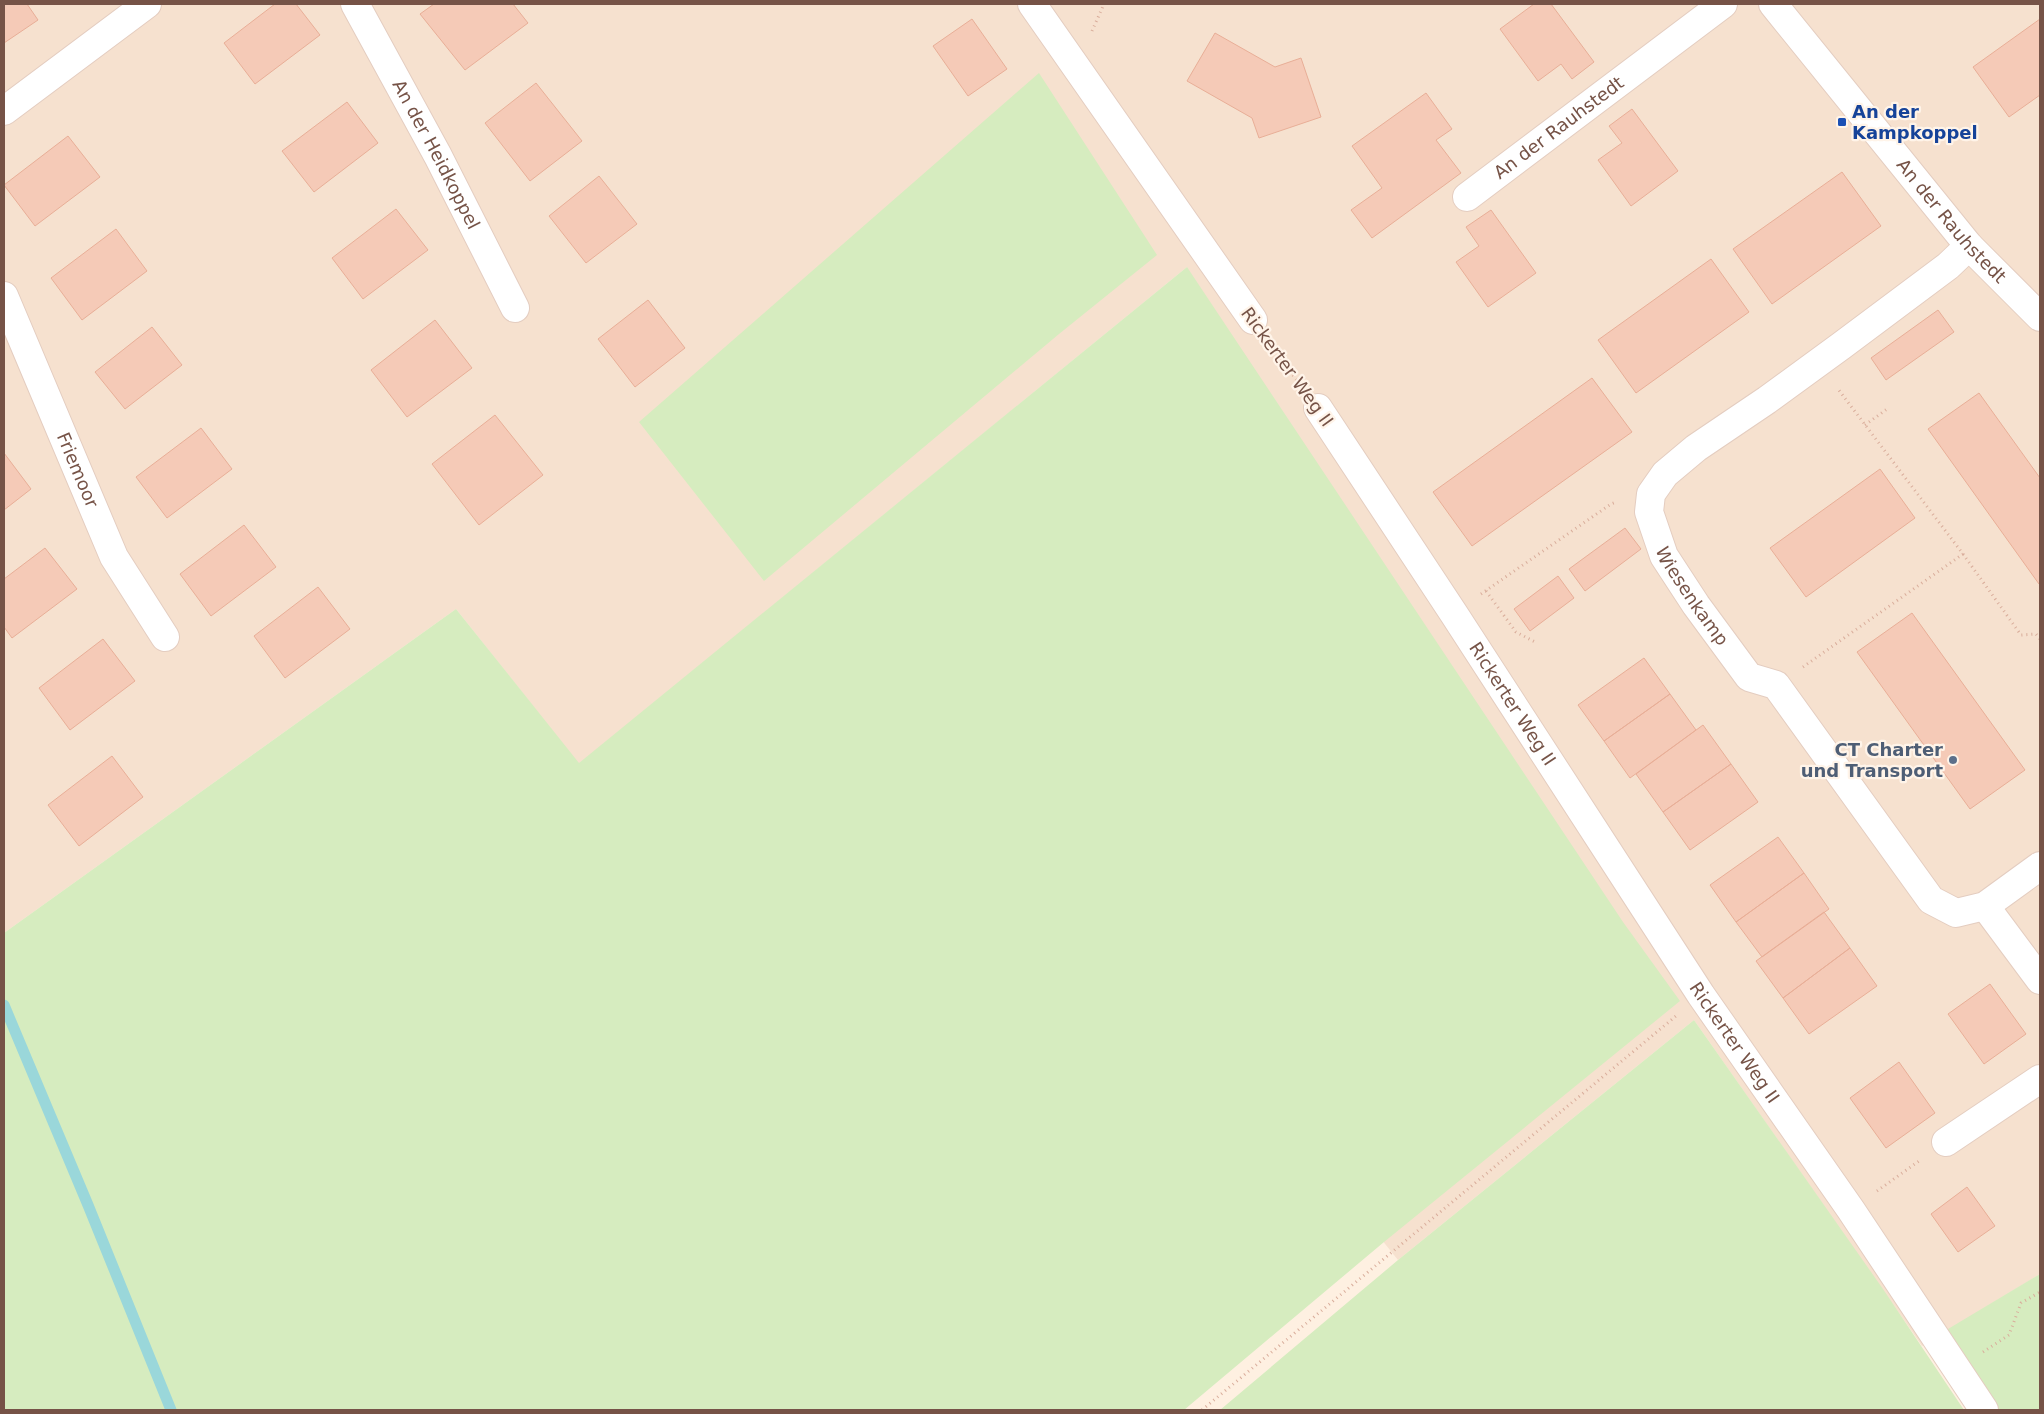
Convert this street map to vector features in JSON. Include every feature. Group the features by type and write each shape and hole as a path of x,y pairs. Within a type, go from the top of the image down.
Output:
{"street":[{"path":"4,111 147,4"},
{"name":"An der Heidkoppel","path":"355,4 438,156 515,308"},
{"name":"Rickerter Weg II","path":"1032,4 1253,320"},
{"name":"An der Rauhstedt","path":"1467,196 1724,4"},
{"name":"An der Rauhstedt","path":"1773,4 1970,246 2040,317"},
{"path":"1651,494 1665,474 1696,448 1818,363 1948,266 1970,246"},
{"name":"Friemoor","path":"4,296 114,557 165,637"},
{"name":"Rickerter Weg II","path":"1318,408 1702,996 1851,1210 1984,1410"},
{"name":"Wiesenkamp","path":"1651,494 1649,512 1664,556 1674,572 1749,677 1776,685"},
{"path":"1776,685 1931,900 1956,913 1985,906 2040,866"},
{"path":"1985,906 2040,980"},
{"path":"1946,1142 2040,1079"}],"path":[{"name":"Rickerter Weg II","path":"1253,320 1318,408"},
{"path":"1818,363 1963,554 2020,635 2036,634 2040,639"},
{"path":"1865,425 1887,409"},
{"path":"1454,614 1611,504 1651,494"},
{"path":"1776,685 1963,554"},
{"path":"1486,591 1516,632 1536,642"},
{"path":"1202,1410 1702,996"},
{"path":"1851,1210 1946,1142"},
{"path":"1957,1369 2009,1334 2021,1303 2040,1292"}],"shaded area":[{"path":"4,4 2040,4 2040,1274 1922,1346 1694,1020 1398,1260 1324,1168 1187,267 579,764 456,609 4,933"}],"green space":[{"path":"1039,73 1157,255 1059,334 764,581 639,422"},
{"path":"1187,267 1623,922 1680,1001 1384,1242 1184,1410 4,1410 4,933 456,609 579,763"},
{"path":"1694,1020 1883,1289 1964,1410 1220,1410 1398,1260"},
{"path":"2040,1274 2040,1410 1997,1410 1943,1332"}],"building":[{"path":"4,4 27,4 38,20 4,43"},
{"path":"275,4 296,4 320,35 255,84 224,43"},
{"path":"434,4 513,4 528,23 465,70 420,14"},
{"path":"1534,4 1551,4 1594,62 1572,79 1561,64 1538,81 1500,29"},
{"path":"972,19 1007,69 968,96 933,46"},
{"path":"2040,19 2040,95 2009,117 1973,67"},
{"path":"1215,33 1275,67 1301,58 1321,117 1259,138 1252,118 1187,81"},
{"path":"536,83 582,141 530,181 485,123"},
{"path":"1426,93 1452,129 1436,140 1461,173 1372,238 1351,210 1382,188 1352,146"},
{"path":"347,102 378,143 314,192 282,151"},
{"path":"1632,109 1678,171 1631,206 1598,160 1622,143 1609,126"},
{"path":"68,136 100,177 35,226 4,185"},
{"path":"1842,172 1881,226 1772,304 1733,249"},
{"path":"599,176 637,224 586,263 549,216"},
{"path":"396,209 428,250 363,299 332,258"},
{"path":"1491,210 1536,273 1488,307 1456,262 1479,246 1466,227"},
{"path":"116,229 147,271 82,320 51,278"},
{"path":"1711,259 1749,312 1636,393 1598,340"},
{"path":"648,300 685,348 635,387 598,339"},
{"path":"1938,310 1954,332 1886,380 1871,358"},
{"path":"435,320 472,368 407,417 371,370"},
{"path":"152,327 182,365 125,409 95,372"},
{"path":"1592,378 1632,432 1472,546 1433,492"},
{"path":"1979,393 2040,478 2039,584 1928,429"},
{"path":"495,415 543,475 479,525 432,464"},
{"path":"201,428 232,469 167,518 136,477"},
{"path":"4,453 31,489 4,510"},
{"path":"1880,469 1915,518 1806,597 1770,548"},
{"path":"244,525 276,567 211,616 180,574"},
{"path":"1625,528 1641,549 1585,591 1569,569"},
{"path":"45,548 77,589 12,638 4,627 4,579"},
{"path":"1558,576 1574,598 1530,631 1514,609"},
{"path":"318,587 350,629 285,678 254,636"},
{"path":"1912,613 2025,770 1970,809 1857,652"},
{"path":"103,639 135,681 70,730 39,688"},
{"path":"1644,658 1670,694 1604,741 1578,705"},
{"path":"1670,694 1696,730 1630,778 1604,741"},
{"path":"1703,725 1731,764 1663,812 1636,774"},
{"path":"112,756 143,797 79,846 48,805"},
{"path":"1731,764 1758,802 1690,850 1663,812"},
{"path":"1778,837 1804,873 1736,922 1710,885"},
{"path":"1804,873 1829,909 1762,957 1736,922"},
{"path":"1824,912 1850,948 1783,998 1756,961"},
{"path":"1850,948 1877,986 1809,1034 1783,998"},
{"path":"1990,984 2026,1034 1984,1064 1948,1014"},
{"path":"1899,1062 1935,1113 1886,1148 1850,1098"},
{"path":"1967,1187 1995,1226 1958,1252 1931,1214"}],"waterway":[{"path":"4,1005 171,1410"}],"place":[{"name":"An der Kampkoppel","path":"1842,122"},
{"name":"CT Charter und Transport","path":"1953,760"}]}
